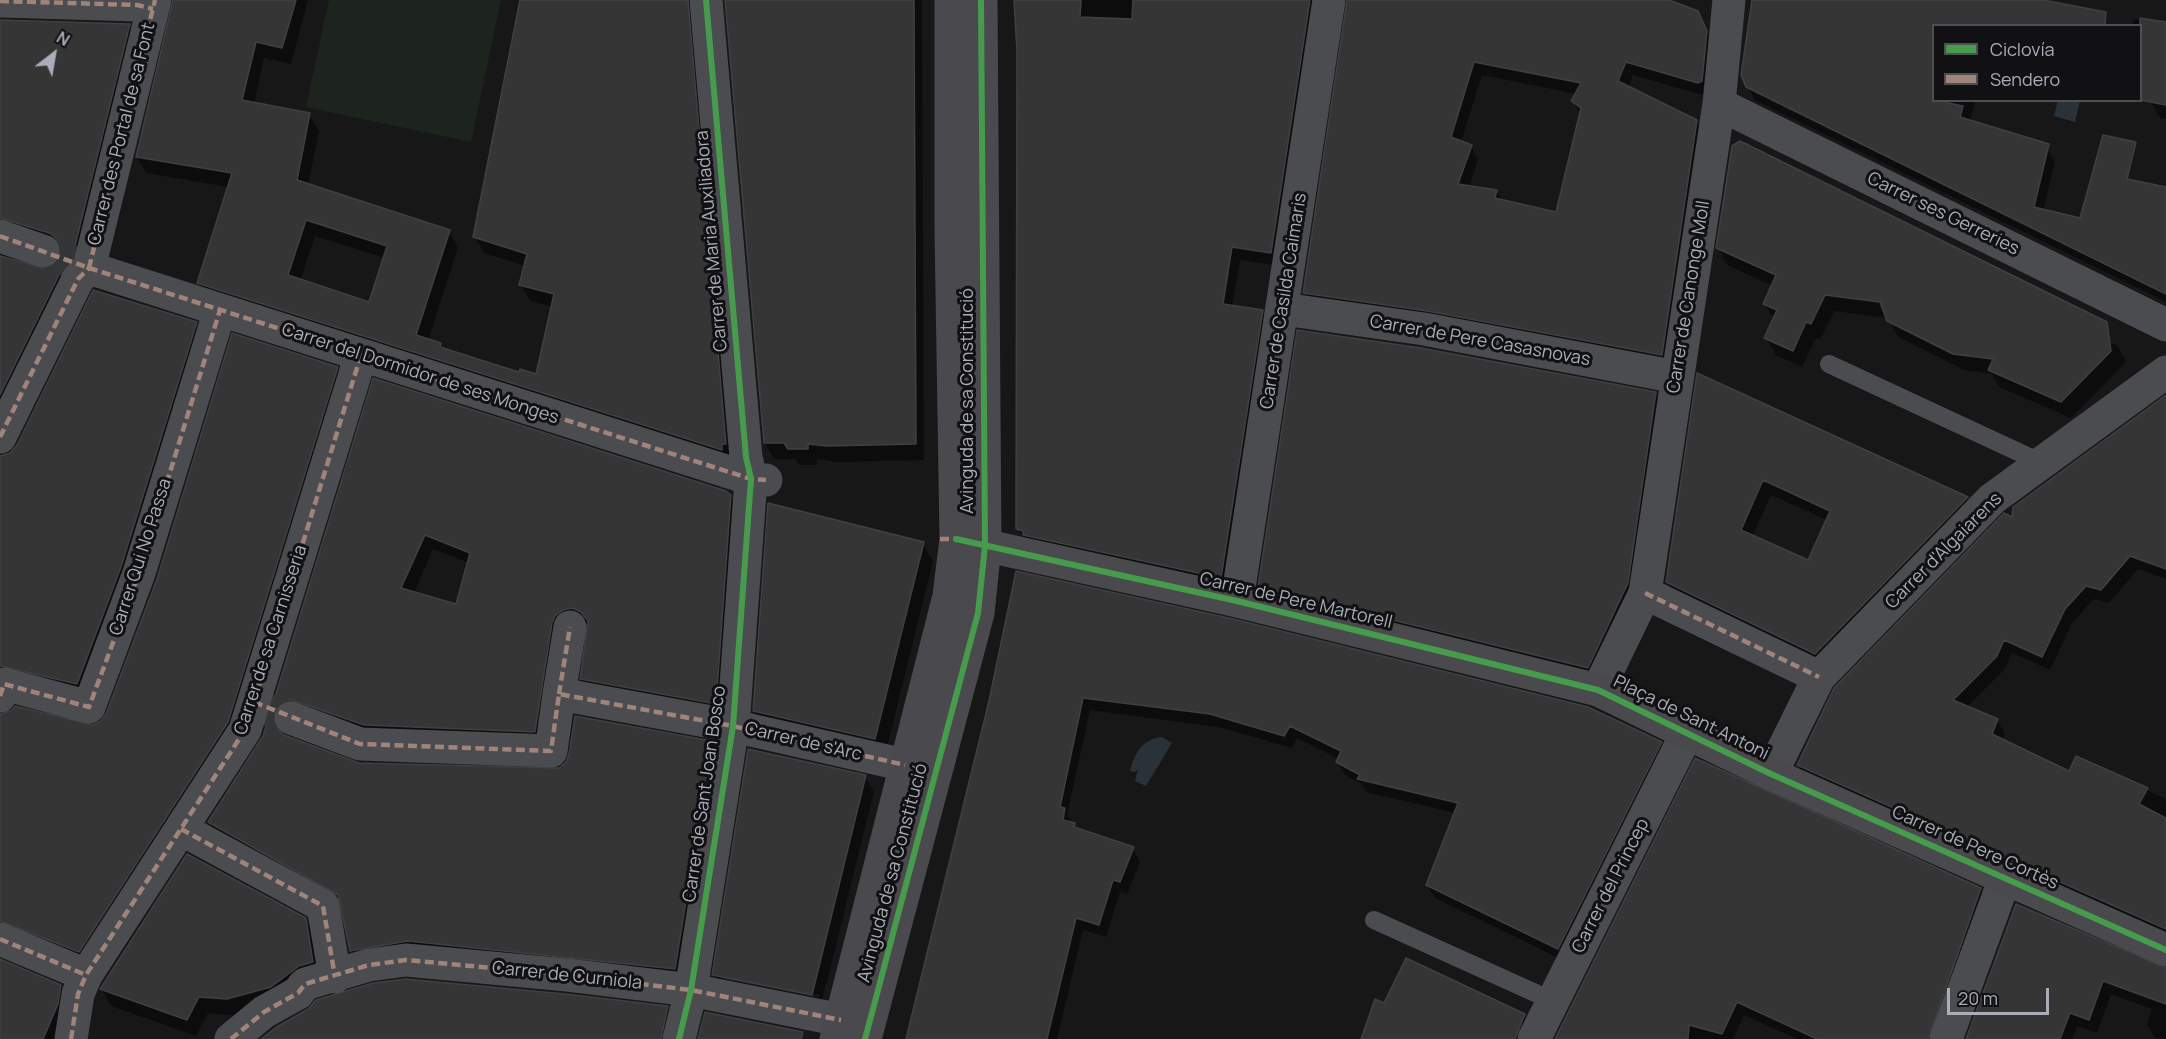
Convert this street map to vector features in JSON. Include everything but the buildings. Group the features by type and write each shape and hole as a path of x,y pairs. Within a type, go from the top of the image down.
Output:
{"street":[{"name":"Carrer de Maria Auxiliadora","path":"706,0 746,458 758,480"},
{"name":"Avinguda de sa Constitució","path":"853,1031 919,769 978,613 960,541 951,231 951,0"},
{"name":"Avinguda de sa Constitució","path":"960,541 981,0"},
{"name":"Carrer de Casilda Caimaris","path":"1237,601 1329,0"},
{"name":"Carrer de Canonge Moll","path":"1645,593 1719,104 1729,0"},
{"path":"0,2 154,4"},
{"name":"Carrer des Portal de sa Font","path":"89,268 154,4"},
{"name":"Carrer ses Gerreries","path":"1719,104 2166,325"},
{"path":"0,236 43,251"},
{"name":"Carrer del Dormidor de ses Monges","path":"89,268 758,480"},
{"path":"0,438 78,279 89,268"},
{"name":"Carrer Qui No Passa","path":"0,696 4,684 89,707 139,573 220,309"},
{"name":"Carrer de Pere Casasnovas","path":"1283,309 1424,329 1677,377"},
{"name":"Carrer de sa Carnisseria","path":"82,985 245,730 270,709 361,355"},
{"name":"Carrer d'Algaiarens","path":"1818,677 1992,499 2166,372"},
{"name":"Carrer de Sant Joan Bosco","path":"679,1039 691,990 733,726 758,480"},
{"name":"Carrer de Pere Martorell","path":"960,541 1237,601 1599,690"},
{"path":"1645,593 1818,677"},
{"name":"Plaça de Sant Antoni","path":"1645,593 1599,690 1771,774 1818,677"},
{"path":"270,709 360,744 551,751 570,627"},
{"name":"Carrer de s'Arc","path":"559,694 733,726 919,769"},
{"name":"Carrer del Princep","path":"1534,1039 1687,733"},
{"name":"Carrer de Pere Cortès","path":"1771,774 2166,950"},
{"path":"181,829 323,906 335,977"},
{"path":"1946,1039 2005,878"},
{"path":"0,939 82,985 71,1039"},
{"name":"Carrer de Curniola","path":"231,1039 264,1012 298,993 305,984 335,977 369,965 406,960 567,975 691,990 853,1031"}],"lane":[{"path":"1829,364 2042,463"},
{"path":"1374,920 1553,1001"}],"shaded area":[{"path":"329,0 501,0 471,142 306,107"},
{"path":"2058,102 2080,102 2075,122 2054,116"},
{"path":"1162,737 1172,743 1146,786 1135,781 1138,769 1135,772 1130,771 1140,748 1155,738"}],"tunnel":[{"path":"43,251 89,268"},
{"path":"263,708 291,718"}],"marked path":[{"path":"89,268 155,0"},
{"path":"0,1 137,5 153,9"},
{"path":"0,236 89,268 751,479 766,480"},
{"path":"0,437 78,279 89,268"},
{"path":"0,696 4,684 89,707 139,573 220,310"},
{"path":"71,1039 78,994 86,975 245,730 361,355"},
{"path":"940,539 956,539"},
{"path":"1645,593 1819,677"},
{"path":"559,694 570,627"},
{"path":"254,702 360,744 551,751 559,694 733,726 905,765"},
{"path":"181,829 323,906 335,977"},
{"path":"0,939 86,975"},
{"path":"231,1039 264,1012 298,993 305,984 369,965 406,960 567,975 691,990 841,1020"}],"cycle path":[{"path":"679,1039 691,990 733,726 751,479 746,457 706,0"},
{"path":"865,1039 978,613 985,546 981,0"},
{"path":"956,539 1237,601 1598,690 1771,774 2166,950"}]}
